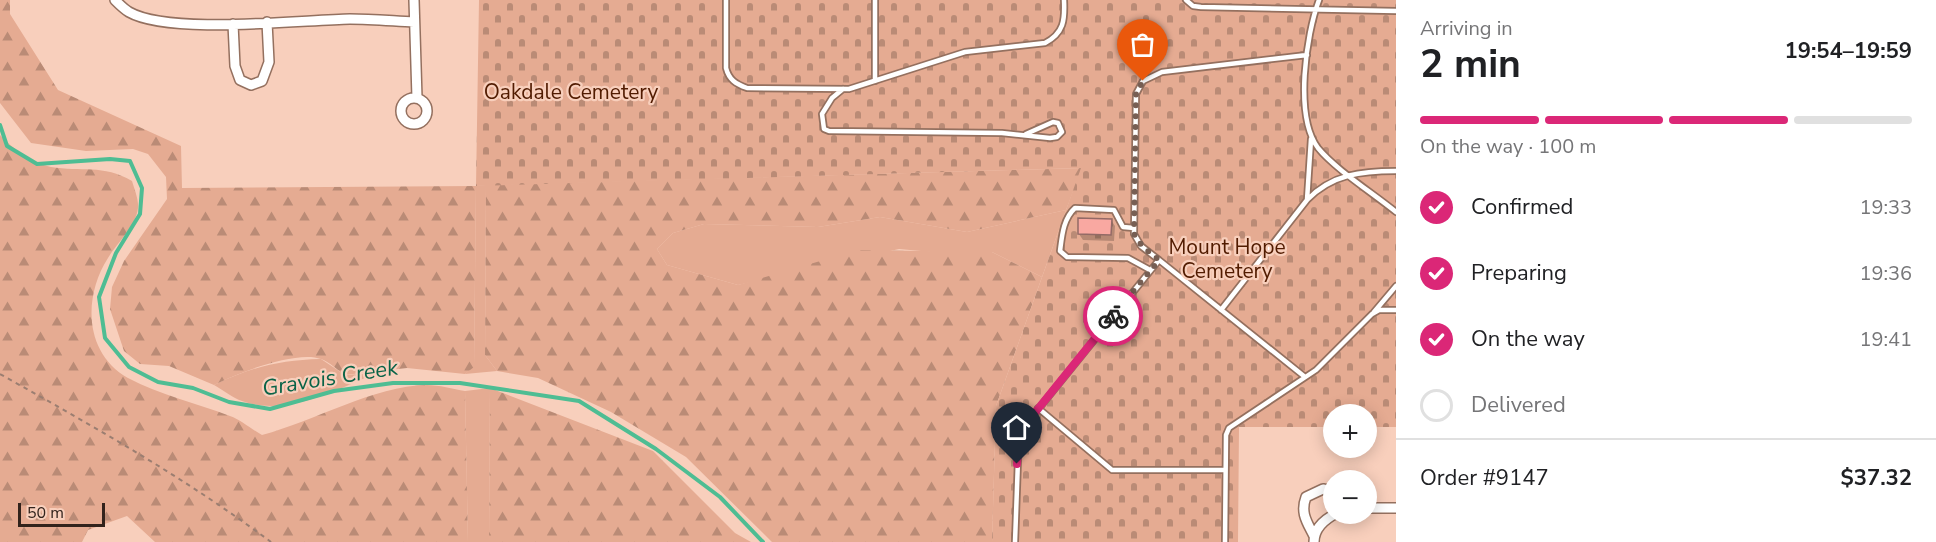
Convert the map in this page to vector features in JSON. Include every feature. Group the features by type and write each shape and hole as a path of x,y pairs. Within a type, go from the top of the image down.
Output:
{"street":[{"path":"115,0 129,12 158,21 233,24 353,19 414,22"},
{"path":"414,0 417,98"},
{"path":"233,24 235,66 240,80 251,84 262,81 268,69 267,22"},
{"path":"1314,539 1302,508 1306,497 1323,489"},
{"path":"1377,508 1396,508"},
{"path":"1314,539 1323,522"}],"lane":[{"path":"726,0 726,68 728,76 736,84 747,88 843,89 965,52 1045,43 1055,38 1062,29 1064,0"},
{"path":"875,0 875,81"},
{"path":"1186,0 1192,6 1201,7 1396,11"},
{"path":"1307,200 1311,137 1306,94 1307,55 1318,0"},
{"path":"1305,377 1159,260 1137,240 1134,228 1136,94 1143,81 1162,72 1307,55"},
{"path":"843,89 832,98 822,114 824,129 829,131 1026,134 1050,138 1057,137 1062,132 1058,123 1053,122 1026,134"},
{"path":"1311,137 1319,149 1396,212"},
{"path":"1221,310 1307,200 1327,184 1362,171 1396,171"},
{"path":"1134,228 1123,227 1114,210 1075,208 1069,214 1066,222 1060,251 1066,257 1128,258 1150,270"},
{"path":"1016,542 1019,434 1159,260"},
{"path":"1225,542 1226,435 1229,428 1333,356 1396,286"},
{"path":"1372,314 1379,310 1396,310"},
{"path":"1038,408 1112,470 1225,470"}],"path":[{"path":"0,374 172,473 214,500 271,542"}],"green space":[{"path":"0,0 10,0 10,14 58,90 181,146 182,188 476,186 474,367 465,374 407,368 344,375 321,359 310,357 267,364 214,385 169,366 140,364 124,351 110,309 112,287 124,261 167,199 166,177 148,154 133,149 86,151 31,143 0,103"},
{"name":"Mount Hope Cemetery","path":"479,0 1396,0 1396,427 1377,427 1377,404 1323,404 1323,427 1239,427 1238,542 992,542 996,406 1081,168 476,186"},
{"path":"0,135 23,155 44,165 102,170 132,181 138,201 137,215 100,273 94,290 92,307 92,323 103,354 113,367 128,378 165,394 234,418 262,435 386,391 427,385 465,391 468,542 155,542 127,516 88,530 82,542 0,542"},
{"path":"1082,168 1066,210 967,232 880,217 818,227 704,224 673,233 657,249 667,265 738,285 858,250 992,252 1042,277 996,406 992,542 772,542 686,457 611,412 538,378 497,371 485,355 486,185"},
{"path":"486,185 485,355 497,371 465,374 474,366 476,186"},
{"path":"1066,210 1042,277 992,252 943,253 899,249 738,285 667,265 657,249 673,233 704,224 818,227 880,217 967,232"},
{"path":"321,359 345,375 376,373 328,394 293,404 276,406 242,401 214,385 241,373 266,366"},
{"path":"490,388 489,542 468,542 465,391"},
{"path":"490,388 653,451 735,533 751,542 489,542"}],"building":[{"path":"1078,218 1112,219 1111,235 1078,234"}],"waterway":[{"name":"Gravois Creek","path":"0,125 7,146 37,164 110,159 130,161 142,188 140,214 116,253 99,297 105,338 129,367 158,382 193,388 229,402 270,409 334,391 393,383 460,383 579,401 656,449 720,497 763,542"}],"way so far":[{"path":"1113,316 1159,260 1142,246 1134,234 1136,94 1143,81"}],"route":[{"path":"1017,464 1019,434 1113,316"}],"park label":[{"name":"Oakdale Cemetery","path":"571,92"}]}
